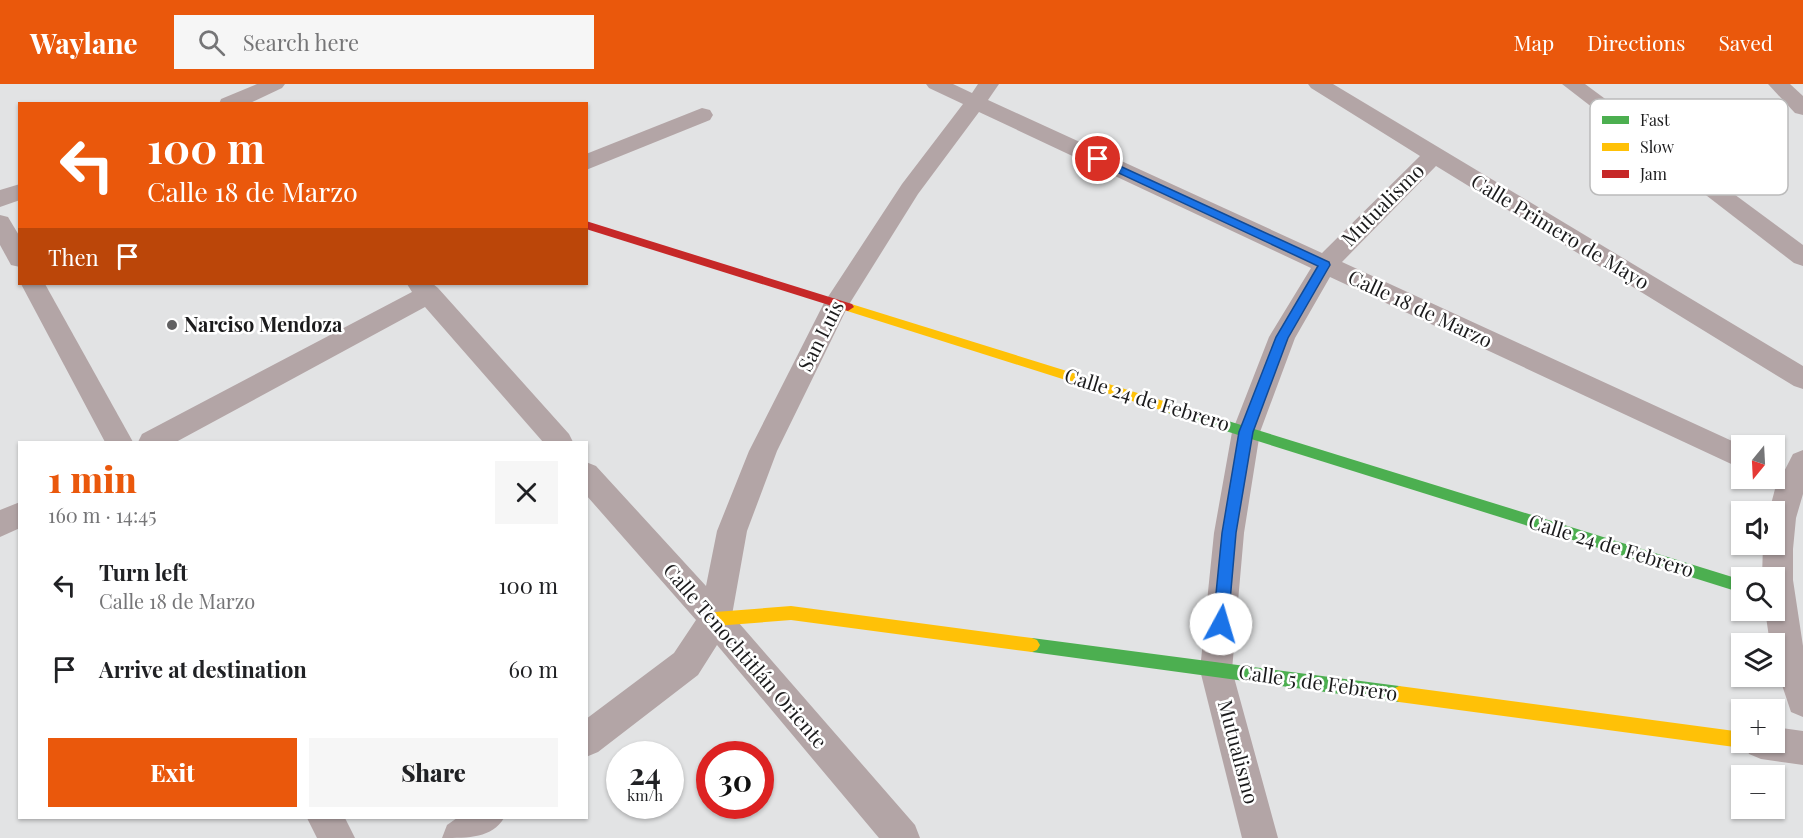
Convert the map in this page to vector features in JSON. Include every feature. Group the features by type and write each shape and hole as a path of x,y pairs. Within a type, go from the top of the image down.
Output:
{"street":[{"path":"233,102 275,84"},
{"name":"Calle 18 de Marzo","path":"936,84 982,93 1324,265 1731,453"},
{"name":"Calle Primero de Mayo","path":"1318,84 1803,379"},
{"path":"1572,84 1592,99"},
{"path":"1778,84 1803,108"},
{"name":"San Luis","path":"715,619 732,531 755,471 837,303 909,189 982,93"},
{"path":"588,162 702,115"},
{"name":"Mutualismo","path":"1260,838 1216,669 1229,533 1246,432 1282,337 1324,265 1433,155"},
{"path":"0,199 18,192"},
{"path":"1720,195 1803,257"},
{"path":"0,223 18,255"},
{"name":"Calle 24 de Febrero","path":"588,226 1731,584"},
{"path":"34,285 118,441"},
{"path":"154,441 424,289 558,441"},
{"path":"1777,567 1779,534 1790,472"},
{"name":"Calle Tenochtitlán Oriente","path":"588,476 715,619 902,838"},
{"path":"0,524 18,515"},
{"name":"Calle 5 de Febrero","path":"715,619 791,613 1731,739"},
{"path":"588,738 686,664 715,619"},
{"path":"1781,621 1791,670 1803,701"},
{"path":"1785,745 1803,748"},
{"path":"327,819 337,838"},
{"path":"460,838 485,819"}],"traffic: fast":[{"path":"1173,409 1731,584"},
{"path":"1032,645 1399,694"}],"traffic: slow":[{"path":"848,307 1173,409"},
{"path":"715,619 791,613 1032,645"},
{"path":"1399,694 1731,739"}],"traffic: jam":[{"path":"588,226 848,307"}],"place":[{"name":"Narciso Mendoza","path":"172,325"}],"route":[{"path":"1098,159 1324,265 1282,337 1246,432 1229,533 1221,624"}]}
